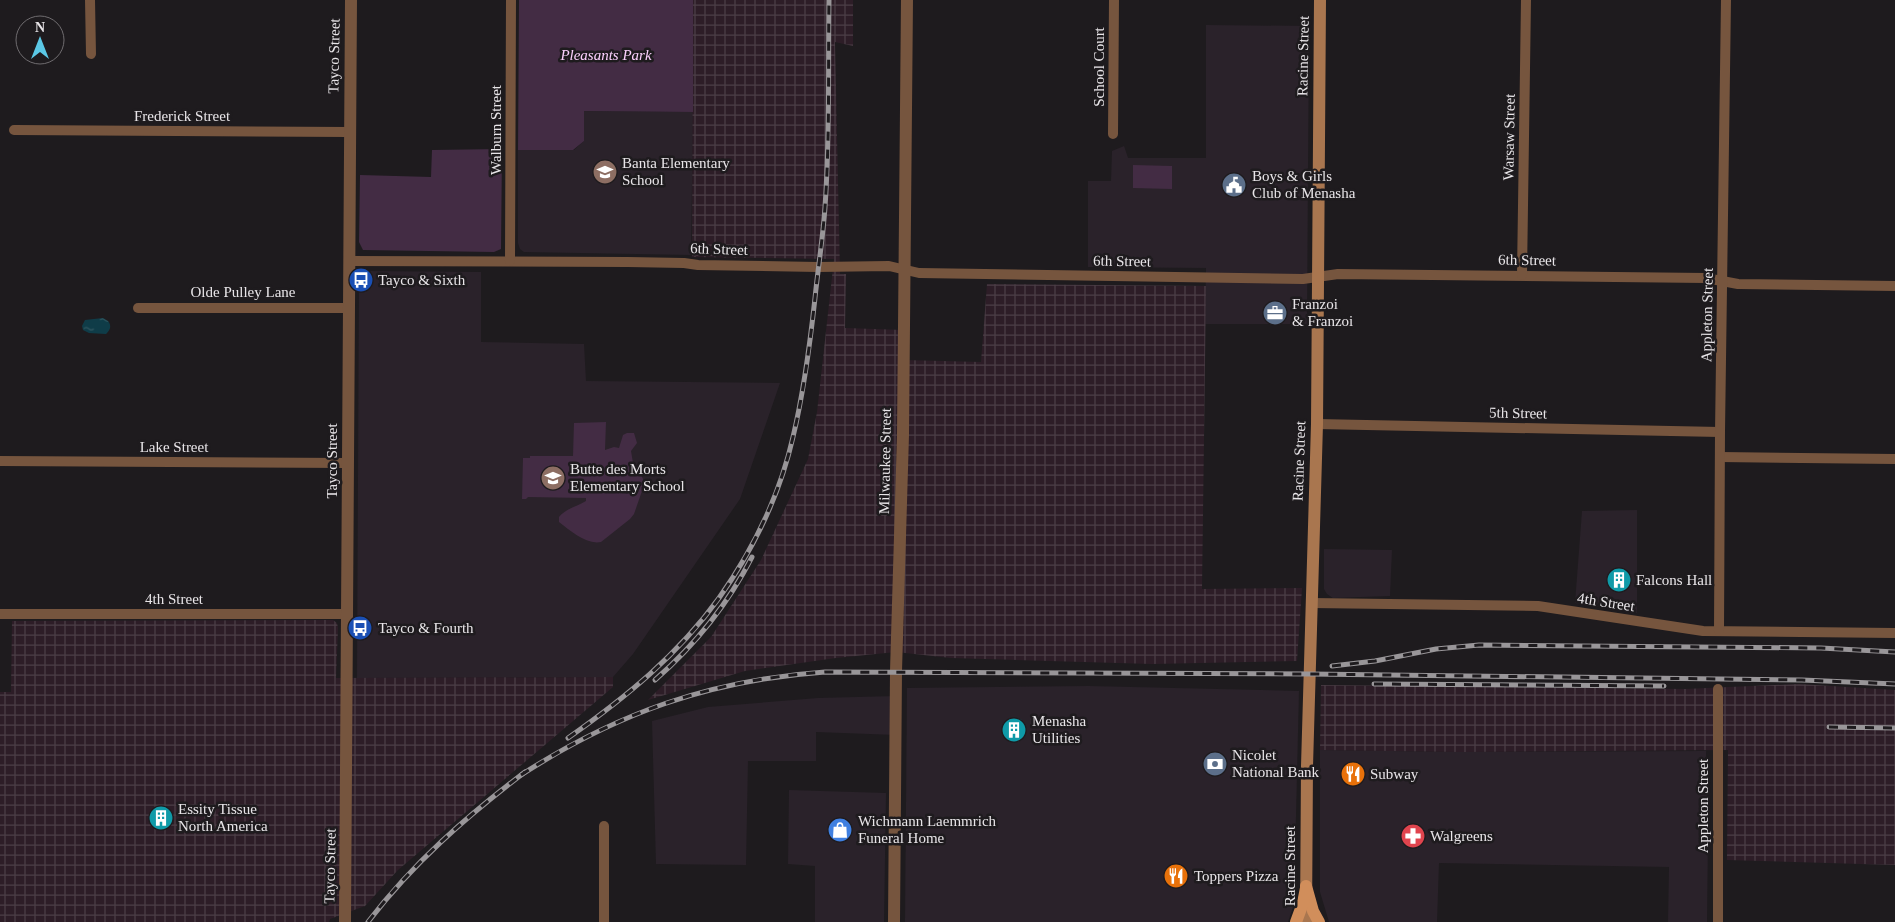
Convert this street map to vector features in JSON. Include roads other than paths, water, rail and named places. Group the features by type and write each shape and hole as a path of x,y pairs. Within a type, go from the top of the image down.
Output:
{"main road":[{"name":"Racine Street","path":"1306,922 1307,766 1317,424 1320,0"},
{"path":"1296,922 1303,903 1306,886"},
{"path":"1306,886 1313,911 1320,922"}],"street":[{"path":"90,0 92,54"},
{"name":"Tayco Street","path":"345,922 351,0"},
{"name":"Walburn Street","path":"510,261 512,0"},
{"name":"Milwaukee Street","path":"894,922 896,671 903,435 907,0"},
{"name":"School Court","path":"1113,134 1114,0"},
{"name":"Warsaw Street","path":"1522,275 1526,0"},
{"name":"Appleton Street","path":"1719,632 1726,0"},
{"name":"Frederick Street","path":"14,130 349,132"},
{"name":"6th Street","path":"349,261 628,262 818,267 890,266 919,273 1303,279 1338,274 1522,275 1706,278 1738,284 1895,286"},
{"name":"Olde Pulley Lane","path":"138,308 349,308"},
{"name":"5th Street","path":"1317,424 1720,432"},
{"path":"1720,457 1895,459"},
{"name":"Lake Street","path":"0,461 348,463"},
{"name":"4th Street","path":"1311,603 1538,606 1686,630 1895,634"},
{"name":"4th Street","path":"0,614 348,614"},
{"name":"Appleton Street","path":"1718,689 1718,922"},
{"path":"604,826 604,922"}],"water":[{"path":"103,318 110,325 106,334 89,333 83,330 82,326 85,320"}],"railway":[{"path":"568,738 650,674 703,619 743,561 764,521 781,479 797,420 803,385 823,230 828,155 829,0"},
{"path":"655,680 684,653 710,623 743,574 752,557"},
{"path":"1332,666 1375,661 1436,649 1479,645 1821,648 1895,652"},
{"path":"521,775 593,734 629,717 666,703 742,683 783,676 825,672 1310,674 1802,680 1895,684"},
{"path":"1374,684 1664,686"},
{"path":"1829,727 1895,728"},
{"path":"368,922 385,900 422,860 462,823 525,772"}],"place":[{"name":"Banta Elementary School","path":"605,172"},
{"name":"Boys & Girls Club of Menasha","path":"1234,185"},
{"name":"Tayco & Sixth","path":"361,280"},
{"name":"Franzoi & Franzoi","path":"1275,313"},
{"name":"Butte des Morts Elementary School","path":"553,478"},
{"name":"Falcons Hall","path":"1619,580"},
{"name":"Tayco & Fourth","path":"360,628"},
{"name":"Menasha Utilities","path":"1014,730"},
{"name":"Nicolet National Bank","path":"1215,764"},
{"name":"Subway","path":"1353,774"},
{"name":"Essity Tissue North America","path":"161,818"},
{"name":"Wichmann Laemmrich Funeral Home","path":"840,830"},
{"name":"Walgreens","path":"1413,836"},
{"name":"Toppers Pizza","path":"1176,876"}],"park label":[{"name":"Pleasants Park","path":"606,55"}]}
